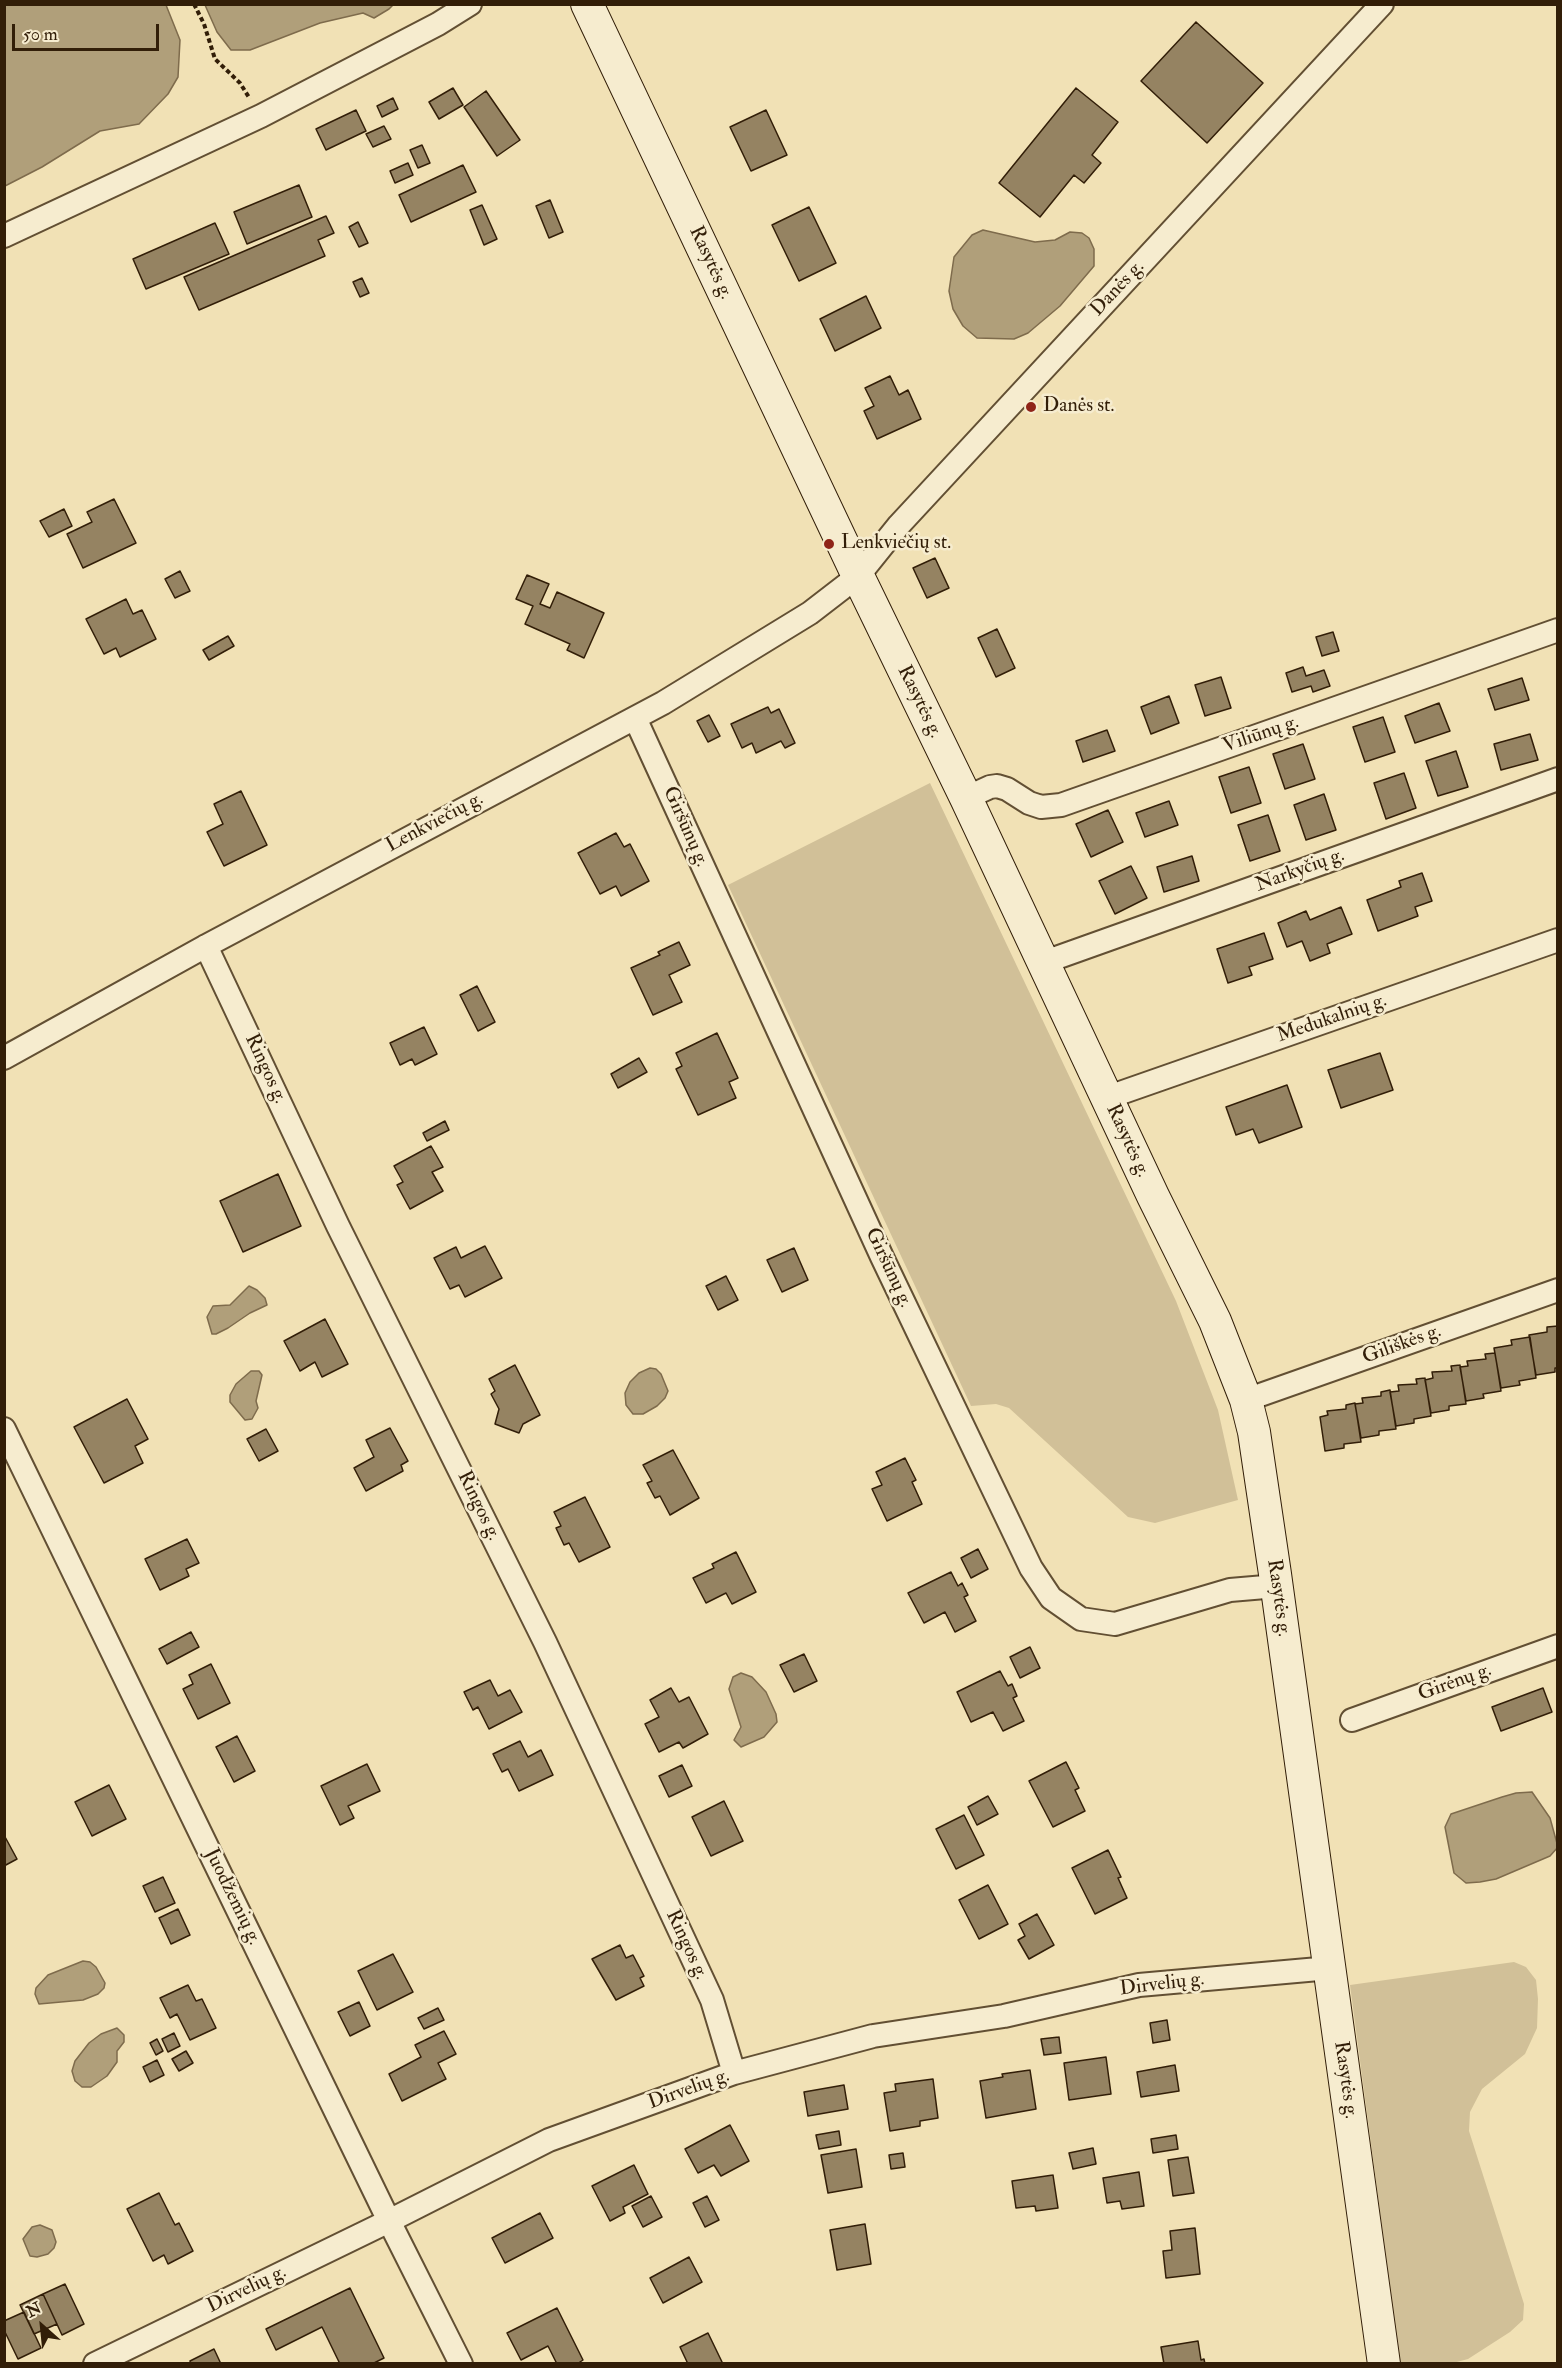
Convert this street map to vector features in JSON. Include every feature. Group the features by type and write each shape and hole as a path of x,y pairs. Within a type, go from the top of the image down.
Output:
{"main road":[{"name":"Rasytės g.","path":"587,4 858,576 966,798 1106,1098 1215,1321 1246,1400 1254,1432 1277,1586 1384,2364"}],"street":[{"path":"4,236 261,116 438,24 470,4"},
{"name":"Danės g.","path":"858,576 898,525 1382,4"},
{"name":"Lenkviečių g.","path":"4,1058 206,946 663,703 810,613 858,576"},
{"name":"Viliūnų g.","path":"966,798 990,787 998,786 1041,807 1061,805 1557,630"},
{"name":"Giršūnų g.","path":"635,718 882,1257 1031,1568 1052,1598 1081,1619 1115,1624 1230,1590 1277,1586"},
{"name":"Narkyčių g.","path":"1042,963 1557,779"},
{"name":"Medukalnių g.","path":"1106,1098 1557,940"},
{"name":"Ringos g.","path":"206,946 338,1226 550,1653 712,2000 734,2073"},
{"name":"Giliškės g.","path":"1246,1400 1557,1290"},
{"name":"Juodžemių g.","path":"4,1429 389,2221 461,2364"},
{"name":"Girėnų g.","path":"1352,1720 1557,1646"},
{"name":"Dirvelių g.","path":"95,2364 389,2221 549,2140 734,2073 873,2036 1004,2016 1140,1985 1330,1968"}],"path":[{"path":"194,4 204,24 214,59 240,83 261,116"}],"shaded area":[{"path":"5,4 166,5 180,40 178,77 168,94 139,124 100,131 42,167 5,186"},
{"path":"205,5 393,5 374,18 363,13 320,23 250,50 231,50 217,32"},
{"path":"983,230 1035,242 1055,240 1070,232 1082,233 1089,238 1094,249 1094,266 1060,306 1028,333 1014,339 977,338 963,326 953,309 949,291 954,257 972,235"},
{"path":"930,783 1176,1301 1218,1410 1238,1500 1155,1523 1128,1517 1009,1408 996,1404 971,1406 728,885"},
{"path":"249,1286 265,1298 267,1305 228,1328 212,1334 207,1317 213,1306 230,1305"},
{"path":"650,1368 656,1369 661,1374 668,1391 657,1406 643,1414 633,1414 626,1405 625,1393 630,1382 639,1373"},
{"path":"251,1371 259,1371 262,1375 256,1401 258,1408 252,1419 245,1420 230,1402 230,1395 236,1384"},
{"path":"741,1673 752,1677 766,1692 776,1714 777,1722 764,1737 741,1747 734,1740 741,1727 729,1689 733,1677"},
{"path":"1532,1792 1550,1818 1558,1847 1550,1856 1496,1879 1480,1882 1466,1883 1454,1873 1445,1827 1451,1814 1516,1793"},
{"path":"83,1961 90,1962 96,1967 105,1983 104,1988 98,1994 83,2000 39,2004 35,1994 36,1988 48,1975"},
{"path":"1514,1962 1526,1967 1536,1980 1537,2028 1525,2054 1482,2089 1470,2112 1469,2131 1524,2304 1523,2320 1510,2332 1468,2359 1453,2363 1400,2363 1350,1985"},
{"path":"117,2028 124,2035 124,2042 117,2051 117,2062 107,2076 91,2087 82,2087 75,2081 72,2071 75,2061 89,2043 101,2034"},
{"path":"40,2225 52,2230 56,2242 48,2254 30,2256 23,2239 32,2227"}],"building":[{"path":"1196,22 1263,83 1207,143 1141,81"},
{"path":"453,88 463,105 439,119 429,102"},
{"path":"1076,88 1118,122 1092,155 1101,163 1084,183 1074,175 1040,217 999,183"},
{"path":"486,91 520,140 497,156 464,107"},
{"path":"393,98 398,109 382,117 377,106"},
{"path":"356,110 366,131 326,150 316,129"},
{"path":"766,110 787,155 751,171 730,127"},
{"path":"384,126 391,139 373,147 366,134"},
{"path":"422,145 430,163 418,168 410,150"},
{"path":"408,163 413,175 395,183 390,171"},
{"path":"463,165 476,192 411,222 399,195"},
{"path":"299,185 312,217 247,244 234,212"},
{"path":"550,200 563,232 549,238 536,206"},
{"path":"482,205 497,239 484,245 470,210"},
{"path":"809,207 836,263 799,281 772,225"},
{"path":"326,216 334,233 318,240 325,256 199,310 184,277"},
{"path":"358,222 368,243 359,247 349,227"},
{"path":"215,223 229,254 146,289 133,259"},
{"path":"362,278 369,293 360,297 353,282"},
{"path":"866,296 881,328 835,351 820,319"},
{"path":"890,376 899,395 908,390 921,419 877,439 864,411 874,406 865,388"},
{"path":"114,499 136,543 83,568 67,534 92,522 87,512"},
{"path":"64,509 72,526 49,537 40,521"},
{"path":"935,558 949,588 927,598 913,568"},
{"path":"180,571 190,591 175,598 165,579"},
{"path":"527,575 549,584 540,604 550,608 557,592 604,613 584,658 567,650 570,644 525,624 533,606 516,599"},
{"path":"126,599 133,614 142,610 156,639 120,657 116,648 104,654 86,619"},
{"path":"997,629 1015,668 996,677 978,638"},
{"path":"1333,632 1339,651 1322,656 1316,637"},
{"path":"228,636 234,646 209,660 203,650"},
{"path":"1303,667 1306,676 1324,670 1330,686 1313,692 1311,686 1292,692 1286,673"},
{"path":"1221,677 1231,708 1205,716 1195,685"},
{"path":"1522,678 1529,700 1495,710 1488,689"},
{"path":"1169,696 1179,723 1151,734 1141,707"},
{"path":"1439,703 1450,731 1415,743 1405,716"},
{"path":"768,707 771,713 779,709 795,743 785,748 781,741 756,753 752,743 742,748 731,724"},
{"path":"709,715 720,736 708,742 697,721"},
{"path":"1383,717 1395,752 1365,762 1353,727"},
{"path":"1107,730 1115,751 1083,762 1076,741"},
{"path":"1530,734 1538,760 1501,770 1494,744"},
{"path":"1303,744 1315,779 1285,789 1273,754"},
{"path":"1456,751 1468,787 1438,796 1426,761"},
{"path":"1249,767 1261,803 1231,813 1219,777"},
{"path":"1404,773 1416,808 1386,819 1374,783"},
{"path":"241,791 267,845 224,866 207,832 223,824 214,804"},
{"path":"1324,794 1336,830 1306,840 1294,805"},
{"path":"1169,801 1178,825 1145,837 1136,813"},
{"path":"1108,810 1123,842 1091,857 1076,824"},
{"path":"1268,815 1280,851 1250,861 1238,825"},
{"path":"616,833 624,847 630,844 649,881 621,896 616,886 600,894 578,853"},
{"path":"1192,856 1199,881 1164,892 1157,867"},
{"path":"1131,866 1147,898 1115,914 1099,881"},
{"path":"1422,873 1432,901 1415,907 1418,916 1378,931 1367,900 1401,887 1399,881"},
{"path":"1341,907 1352,934 1327,944 1330,953 1310,961 1302,941 1287,947 1278,923 1306,911 1310,920"},
{"path":"1264,933 1273,959 1249,967 1252,975 1228,983 1217,949"},
{"path":"679,942 690,965 669,975 682,1002 653,1015 631,968 660,955 658,952"},
{"path":"477,986 495,1022 478,1031 460,995"},
{"path":"424,1027 437,1054 415,1065 412,1059 400,1065 390,1043"},
{"path":"717,1033 738,1078 729,1082 736,1098 698,1115 676,1069 682,1066 676,1053"},
{"path":"1380,1053 1393,1090 1341,1108 1328,1070"},
{"path":"639,1058 647,1072 618,1088 611,1074"},
{"path":"1287,1085 1302,1127 1259,1143 1253,1129 1236,1135 1226,1107"},
{"path":"445,1121 449,1130 427,1141 423,1133"},
{"path":"431,1146 443,1167 432,1172 443,1191 410,1209 397,1185 403,1182 394,1166"},
{"path":"278,1174 301,1226 243,1252 220,1201"},
{"path":"485,1246 502,1278 465,1297 459,1285 450,1289 434,1258 456,1247 461,1258"},
{"path":"794,1248 808,1280 782,1292 767,1260"},
{"path":"726,1276 738,1300 718,1310 706,1286"},
{"path":"325,1319 348,1364 322,1377 315,1362 300,1371 284,1341"},
{"path":"1558,1326 1558,1368 1555,1368 1555,1372 1536,1375 1529,1335 1547,1332 1547,1327"},
{"path":"1530,1337 1536,1378 1519,1381 1520,1385 1501,1388 1494,1348 1512,1345 1511,1340"},
{"path":"1495,1353 1501,1391 1483,1394 1484,1398 1466,1401 1460,1367 1468,1366 1467,1361 1486,1359 1485,1354"},
{"path":"515,1365 540,1415 523,1424 519,1433 495,1424 499,1409 491,1394 495,1391 489,1379"},
{"path":"1460,1365 1466,1404 1449,1406 1449,1410 1431,1413 1425,1380 1433,1378 1432,1372 1452,1371 1451,1366"},
{"path":"1425,1378 1431,1416 1414,1419 1414,1423 1396,1426 1390,1392 1399,1391 1398,1385 1417,1384 1416,1379"},
{"path":"1390,1390 1396,1429 1379,1431 1379,1435 1361,1438 1355,1404 1363,1403 1362,1398 1381,1396 1381,1392"},
{"path":"127,1399 148,1439 135,1446 143,1463 104,1483 74,1427"},
{"path":"1355,1403 1361,1442 1344,1444 1344,1448 1325,1451 1320,1417 1328,1415 1327,1411 1346,1409 1346,1405"},
{"path":"390,1428 408,1461 401,1465 403,1471 366,1491 354,1468 374,1457 366,1440"},
{"path":"266,1429 278,1451 259,1461 247,1439"},
{"path":"673,1450 699,1498 670,1515 660,1496 655,1498 647,1483 652,1481 643,1465"},
{"path":"905,1458 916,1480 912,1482 922,1504 887,1521 872,1489 882,1485 876,1472"},
{"path":"585,1497 610,1547 579,1562 569,1543 564,1545 556,1528 561,1526 554,1512"},
{"path":"187,1539 199,1563 186,1569 189,1576 160,1590 145,1559"},
{"path":"978,1549 988,1569 971,1578 961,1558"},
{"path":"736,1552 756,1592 732,1604 726,1593 706,1603 693,1578 714,1568 712,1564"},
{"path":"951,1572 958,1586 962,1583 968,1595 964,1597 976,1621 955,1632 945,1612 924,1623 908,1593"},
{"path":"191,1632 199,1647 167,1664 159,1649"},
{"path":"1030,1647 1040,1668 1020,1678 1010,1657"},
{"path":"804,1654 817,1681 794,1692 780,1665"},
{"path":"211,1664 230,1703 198,1719 183,1689 193,1684 189,1675"},
{"path":"1000,1671 1008,1686 1012,1684 1017,1696 1013,1698 1024,1721 1003,1731 993,1712 971,1722 957,1692"},
{"path":"490,1680 498,1696 510,1690 522,1712 489,1729 478,1707 473,1710 464,1692"},
{"path":"671,1688 679,1702 689,1697 708,1734 683,1748 679,1742 659,1752 645,1724 659,1717 650,1700"},
{"path":"1543,1688 1552,1712 1501,1731 1492,1707"},
{"path":"237,1736 255,1771 234,1782 216,1747"},
{"path":"520,1741 528,1757 541,1750 553,1775 519,1791 508,1769 502,1772 493,1754"},
{"path":"1066,1762 1079,1788 1075,1790 1085,1811 1053,1827 1029,1781"},
{"path":"367,1764 380,1791 348,1806 354,1818 340,1825 321,1786"},
{"path":"682,1765 692,1786 669,1797 659,1776"},
{"path":"109,1785 126,1819 92,1836 75,1802"},
{"path":"988,1796 998,1814 977,1825 968,1807"},
{"path":"724,1801 743,1841 711,1856 692,1817"},
{"path":"964,1815 984,1855 956,1869 936,1829"},
{"path":"4,1835 17,1859 4,1866"},
{"path":"1108,1850 1121,1877 1118,1878 1127,1898 1095,1914 1072,1868"},
{"path":"163,1877 175,1903 155,1912 143,1886"},
{"path":"988,1885 1008,1924 979,1939 959,1900"},
{"path":"178,1909 190,1935 171,1944 159,1918"},
{"path":"1037,1914 1054,1945 1029,1959 1018,1940 1025,1936 1019,1924"},
{"path":"620,1945 626,1958 633,1955 644,1976 640,1978 644,1986 616,2000 592,1959"},
{"path":"393,1954 413,1992 377,2010 358,1971"},
{"path":"188,1985 196,2001 202,1999 216,2028 190,2040 177,2014 170,2018 160,1998"},
{"path":"359,2002 370,2026 350,2036 338,2012"},
{"path":"438,2008 444,2020 424,2029 418,2018"},
{"path":"1167,2020 1170,2040 1153,2043 1150,2023"},
{"path":"444,2031 456,2054 438,2063 446,2079 402,2101 389,2074 421,2057 415,2045"},
{"path":"174,2033 180,2046 168,2052 162,2039"},
{"path":"1059,2037 1061,2053 1044,2055 1041,2039"},
{"path":"157,2039 163,2051 156,2055 150,2043"},
{"path":"186,2051 193,2063 179,2071 172,2059"},
{"path":"1106,2057 1111,2094 1069,2100 1064,2063"},
{"path":"157,2060 164,2075 150,2082 143,2067"},
{"path":"1175,2065 1179,2091 1141,2097 1137,2072"},
{"path":"1030,2070 1036,2109 986,2118 980,2081 1003,2077 1002,2074"},
{"path":"933,2079 938,2118 920,2121 920,2126 890,2131 884,2093 896,2091 895,2084"},
{"path":"844,2085 848,2109 808,2116 804,2092"},
{"path":"730,2125 749,2161 721,2176 714,2165 698,2173 685,2149"},
{"path":"839,2131 841,2145 819,2149 816,2135"},
{"path":"1176,2135 1178,2149 1153,2153 1151,2139"},
{"path":"1093,2148 1096,2164 1073,2169 1069,2153"},
{"path":"856,2149 862,2187 828,2193 821,2155"},
{"path":"903,2153 905,2167 891,2169 889,2155"},
{"path":"1188,2157 1194,2193 1173,2196 1168,2160"},
{"path":"634,2165 648,2194 623,2207 625,2213 610,2221 592,2186"},
{"path":"1139,2172 1144,2206 1122,2209 1120,2201 1107,2203 1103,2178"},
{"path":"1053,2175 1058,2208 1036,2211 1035,2206 1016,2208 1012,2181"},
{"path":"159,2193 175,2225 179,2223 193,2251 168,2264 164,2255 153,2261 127,2209"},
{"path":"651,2196 662,2217 643,2227 632,2206"},
{"path":"707,2196 719,2220 705,2227 693,2203"},
{"path":"540,2213 553,2238 505,2263 492,2238"},
{"path":"865,2224 871,2264 837,2270 830,2230"},
{"path":"1195,2228 1200,2274 1166,2278 1163,2251 1172,2250 1170,2231"},
{"path":"689,2257 702,2282 663,2303 650,2278"},
{"path":"65,2284 84,2324 62,2335 43,2294"},
{"path":"350,2288 384,2358 372,2364 340,2364 322,2327 276,2350 266,2329"},
{"path":"43,2294 57,2324 34,2334 20,2305"},
{"path":"557,2308 583,2360 577,2364 557,2364 548,2346 521,2360 507,2333"},
{"path":"24,2312 41,2348 18,2359 4,2330 4,2321"},
{"path":"708,2333 723,2364 688,2364 680,2347"},
{"path":"1198,2341 1201,2360 1204,2359 1205,2364 1164,2364 1161,2347"},
{"path":"214,2349 221,2364 191,2364 190,2361"}],"place":[{"name":"Danės st.","path":"1031,407"},
{"name":"Lenkviečių st.","path":"829,544"}]}
